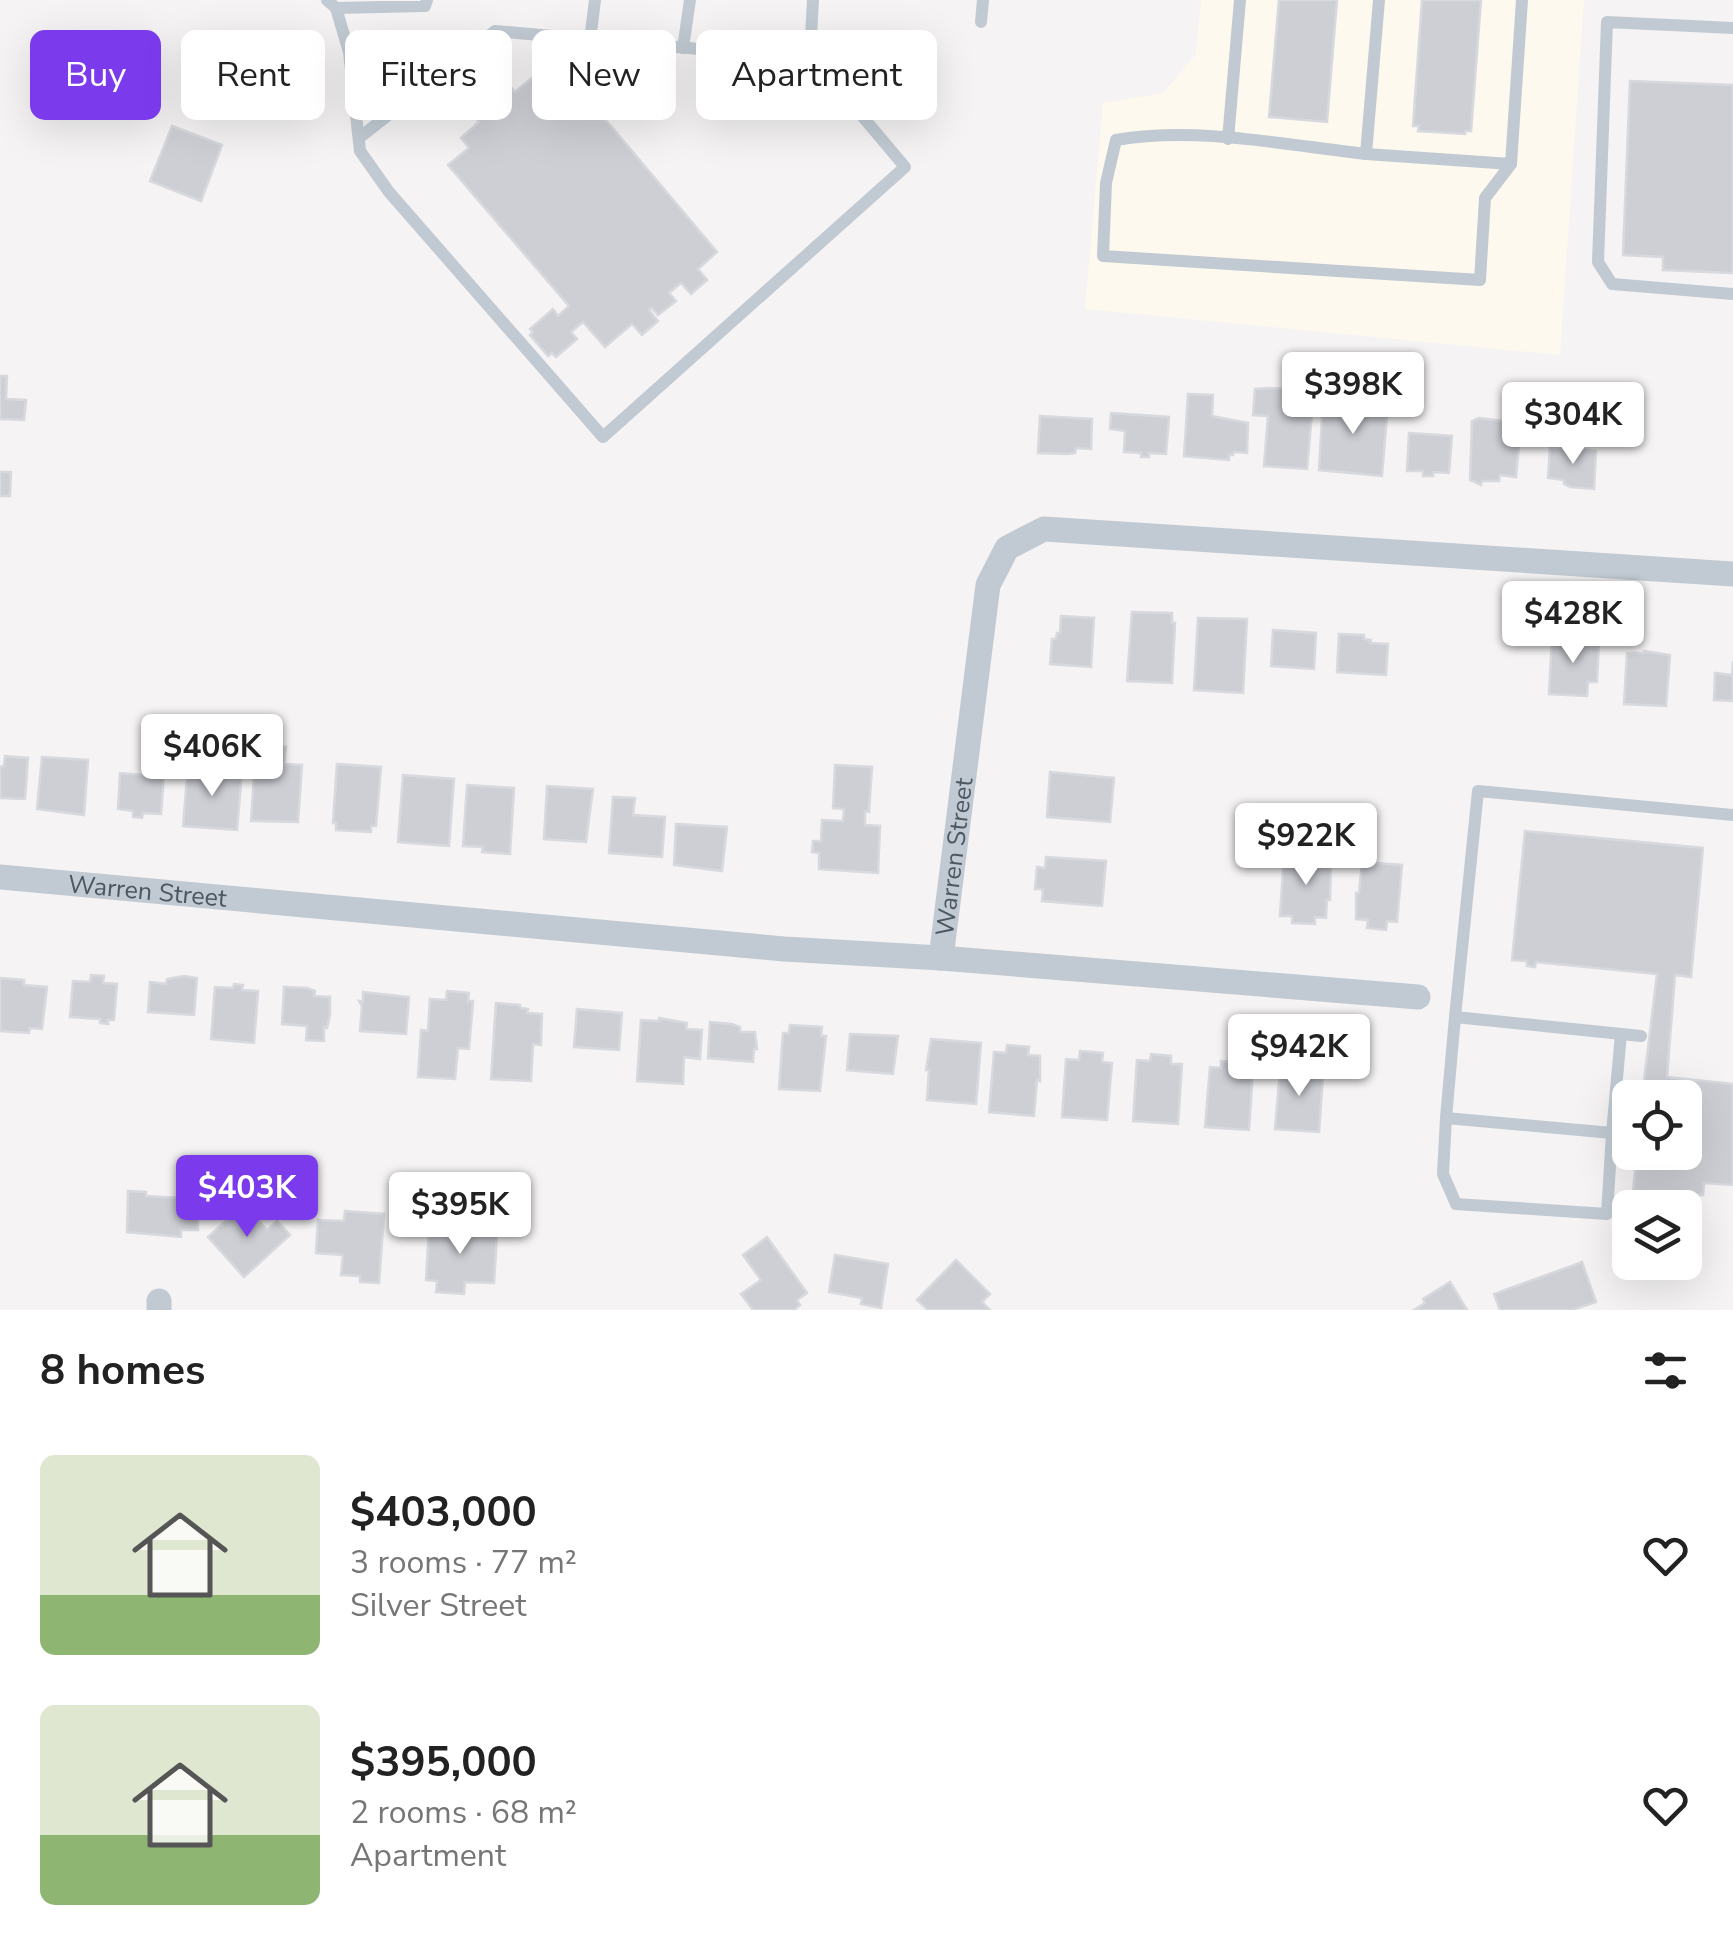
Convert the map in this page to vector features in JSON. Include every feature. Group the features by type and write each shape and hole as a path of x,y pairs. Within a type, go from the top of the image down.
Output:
{"street":[{"name":"Warren Street","path":"0,877 784,949 941,958 988,585 1007,548 1044,529 1733,574"},
{"path":"941,958 1418,997"}],"lane":[{"path":"427,0 424,6 331,4 348,52 360,151 390,192 603,437 905,167 865,120"},
{"path":"591,30 595,0"},
{"path":"683,48 690,0"},
{"path":"811,30 813,0"},
{"path":"981,22 983,0"},
{"path":"1228,139 1240,0"},
{"path":"1366,154 1379,0"},
{"path":"1511,164 1228,139 1146,135 1116,140 1106,183 1103,256 1480,280 1485,198 1511,164 1522,0"},
{"path":"1733,28 1607,22 1598,262 1612,284 1733,294"},
{"path":"358,138 495,32 532,35"},
{"path":"676,47 696,49"},
{"path":"1446,1118 1612,1133 1606,1214 1456,1204 1443,1174 1446,1118 1455,1017 1478,791 1733,815"},
{"path":"1455,1017 1641,1036"},
{"path":"1617,1080 1621,1034"}],"shaded area":[{"path":"1201,0 1584,0 1560,355 1085,309 1103,103 1163,93 1196,54"}],"building":[{"path":"1279,0 1337,0 1327,122 1269,117"},
{"path":"1422,0 1481,0 1471,131 1465,134 1418,131 1419,126 1413,126"},
{"path":"532,78 532,120 606,120 717,252 698,269 707,280 691,294 681,283 669,293 676,301 658,315 652,308 649,310 658,321 642,335 632,324 605,347 583,322 571,332 577,339 556,357 552,353 548,356 530,335 530,329 553,309 558,316 569,306 448,165 469,148 461,138 477,120 512,120 512,88 515,92"},
{"path":"1630,81 1733,85 1733,273 1663,270 1663,257 1623,255"},
{"path":"172,126 222,145 201,201 150,181"},
{"path":"0,376 7,376 6,399 26,400 24,420 0,419"},
{"path":"1255,389 1314,391 1307,469 1264,466 1268,416 1253,415"},
{"path":"1188,394 1213,395 1212,416 1248,423 1247,453 1234,452 1229,460 1184,456"},
{"path":"1323,401 1388,403 1382,476 1319,470"},
{"path":"1111,413 1169,417 1166,454 1149,453 1149,457 1141,457 1141,453 1124,452 1125,431 1110,429"},
{"path":"1040,416 1092,419 1091,449 1076,448 1075,453 1067,454 1038,453"},
{"path":"1479,418 1521,423 1516,477 1500,475 1499,481 1482,481 1481,485 1470,480 1472,421"},
{"path":"1409,433 1452,436 1449,473 1423,476 1423,471 1407,471"},
{"path":"1550,448 1596,451 1594,489 1571,487 1564,480 1548,478"},
{"path":"0,472 11,472 10,496 0,496"},
{"path":"1132,612 1172,613 1172,683 1127,681"},
{"path":"1061,616 1094,618 1091,667 1050,664 1052,639 1060,633"},
{"path":"1198,618 1247,619 1243,693 1194,690"},
{"path":"1273,630 1316,633 1314,669 1271,666"},
{"path":"1339,634 1364,635 1370,643 1388,644 1386,675 1337,672"},
{"path":"1552,638 1599,641 1597,682 1588,682 1587,696 1549,694"},
{"path":"1627,653 1670,655 1666,706 1624,704"},
{"path":"1733,661 1733,701 1714,700 1715,673 1732,675"},
{"path":"256,745 286,747 284,764 302,765 298,822 251,821"},
{"path":"5,756 28,758 25,799 0,798 0,767 4,766"},
{"path":"42,757 88,760 84,815 37,809"},
{"path":"146,757 165,759 161,814 133,817 133,811 118,809 120,773 144,775"},
{"path":"337,764 381,767 376,826 371,826 371,832 336,830 333,823"},
{"path":"835,765 872,767 865,825 880,826 878,873 819,869 819,853 812,852 813,841 821,841 822,820 843,821 844,809 833,808"},
{"path":"188,767 242,771 237,830 183,826"},
{"path":"1050,772 1114,778 1110,822 1047,817"},
{"path":"403,775 454,779 449,846 398,842"},
{"path":"467,785 514,788 510,854 463,846"},
{"path":"547,786 593,789 586,842 544,839"},
{"path":"613,797 635,798 633,815 665,817 662,857 609,853"},
{"path":"676,824 727,827 722,871 674,865"},
{"path":"1525,831 1703,848 1691,977 1675,975 1667,1077 1695,1080 1644,1080 1657,974 1536,962 1535,967 1527,966 1527,961 1512,960"},
{"path":"1284,855 1331,858 1326,918 1315,917 1315,924 1292,923 1292,916 1280,916"},
{"path":"1046,857 1106,861 1102,906 1042,901 1043,889 1035,889 1037,867 1045,868"},
{"path":"1362,862 1402,865 1397,922 1387,921 1386,930 1367,928 1368,920 1356,919"},
{"path":"91,975 104,976 103,983 117,984 114,1020 108,1020 108,1024 100,1023 100,1019 70,1017 73,981 90,982"},
{"path":"0,978 47,987 42,1029 30,1028 29,1033 0,1031"},
{"path":"197,978 194,1015 148,1012 150,982 166,984 167,979"},
{"path":"234,984 243,985 242,990 258,991 254,1043 211,1039 215,987 233,988"},
{"path":"284,987 307,988 315,991 314,996 330,997 324,1041 306,1040 307,1026 282,1024"},
{"path":"447,991 469,993 468,1001 473,1001 469,1049 458,1048 455,1079 418,1077 421,1030 428,1031 430,999 446,1000"},
{"path":"363,992 409,997 406,1034 360,1031 359,1001 363,1002"},
{"path":"496,1003 520,1005 528,1009 527,1013 542,1014 541,1045 533,1044 531,1081 491,1079"},
{"path":"577,1009 622,1013 619,1050 574,1047"},
{"path":"659,1018 687,1023 686,1029 702,1030 700,1059 684,1057 683,1084 637,1081 641,1020"},
{"path":"710,1022 732,1024 740,1027 740,1032 755,1032 757,1049 753,1062 708,1058"},
{"path":"790,1025 822,1027 821,1036 826,1036 820,1091 779,1089 783,1033 789,1033"},
{"path":"850,1034 898,1036 893,1074 847,1070"},
{"path":"931,1039 981,1043 976,1104 927,1100"},
{"path":"1007,1045 1029,1047 1028,1055 1040,1056 1034,1116 989,1112 994,1052 1006,1053"},
{"path":"1080,1051 1103,1053 1102,1062 1112,1063 1107,1120 1062,1117 1066,1059 1079,1060"},
{"path":"1151,1054 1171,1056 1171,1064 1182,1064 1178,1124 1133,1121 1137,1060 1150,1061"},
{"path":"1221,1061 1243,1062 1243,1069 1253,1070 1249,1130 1205,1127 1210,1067 1221,1068"},
{"path":"1291,1062 1315,1064 1315,1075 1323,1075 1319,1132 1275,1129 1280,1071 1291,1072"},
{"path":"1702,1081 1733,1084 1733,1185 1704,1183 1703,1195 1702,1190 1633,1190 1635,1170 1702,1170"},
{"path":"128,1191 181,1198 181,1206 198,1207 198,1230 181,1230 181,1237 127,1232"},
{"path":"244,1204 267,1230 277,1221 290,1235 244,1277 208,1237"},
{"path":"345,1211 384,1214 379,1283 341,1275 343,1255 316,1253 318,1220 344,1221"},
{"path":"448,1218 462,1220 462,1228 497,1234 494,1283 465,1282 464,1294 436,1292 437,1281 426,1280 429,1229 447,1230"},
{"path":"767,1237 807,1293 797,1300 800,1305 794,1310 753,1310 741,1294 761,1280 743,1255"},
{"path":"835,1255 888,1264 881,1308 861,1304 862,1298 829,1292"},
{"path":"956,1260 990,1294 982,1302 990,1310 928,1310 917,1300"},
{"path":"1582,1262 1596,1302 1572,1310 1500,1310 1494,1294"},
{"path":"1450,1282 1467,1310 1414,1310 1425,1303 1423,1299"}]}
